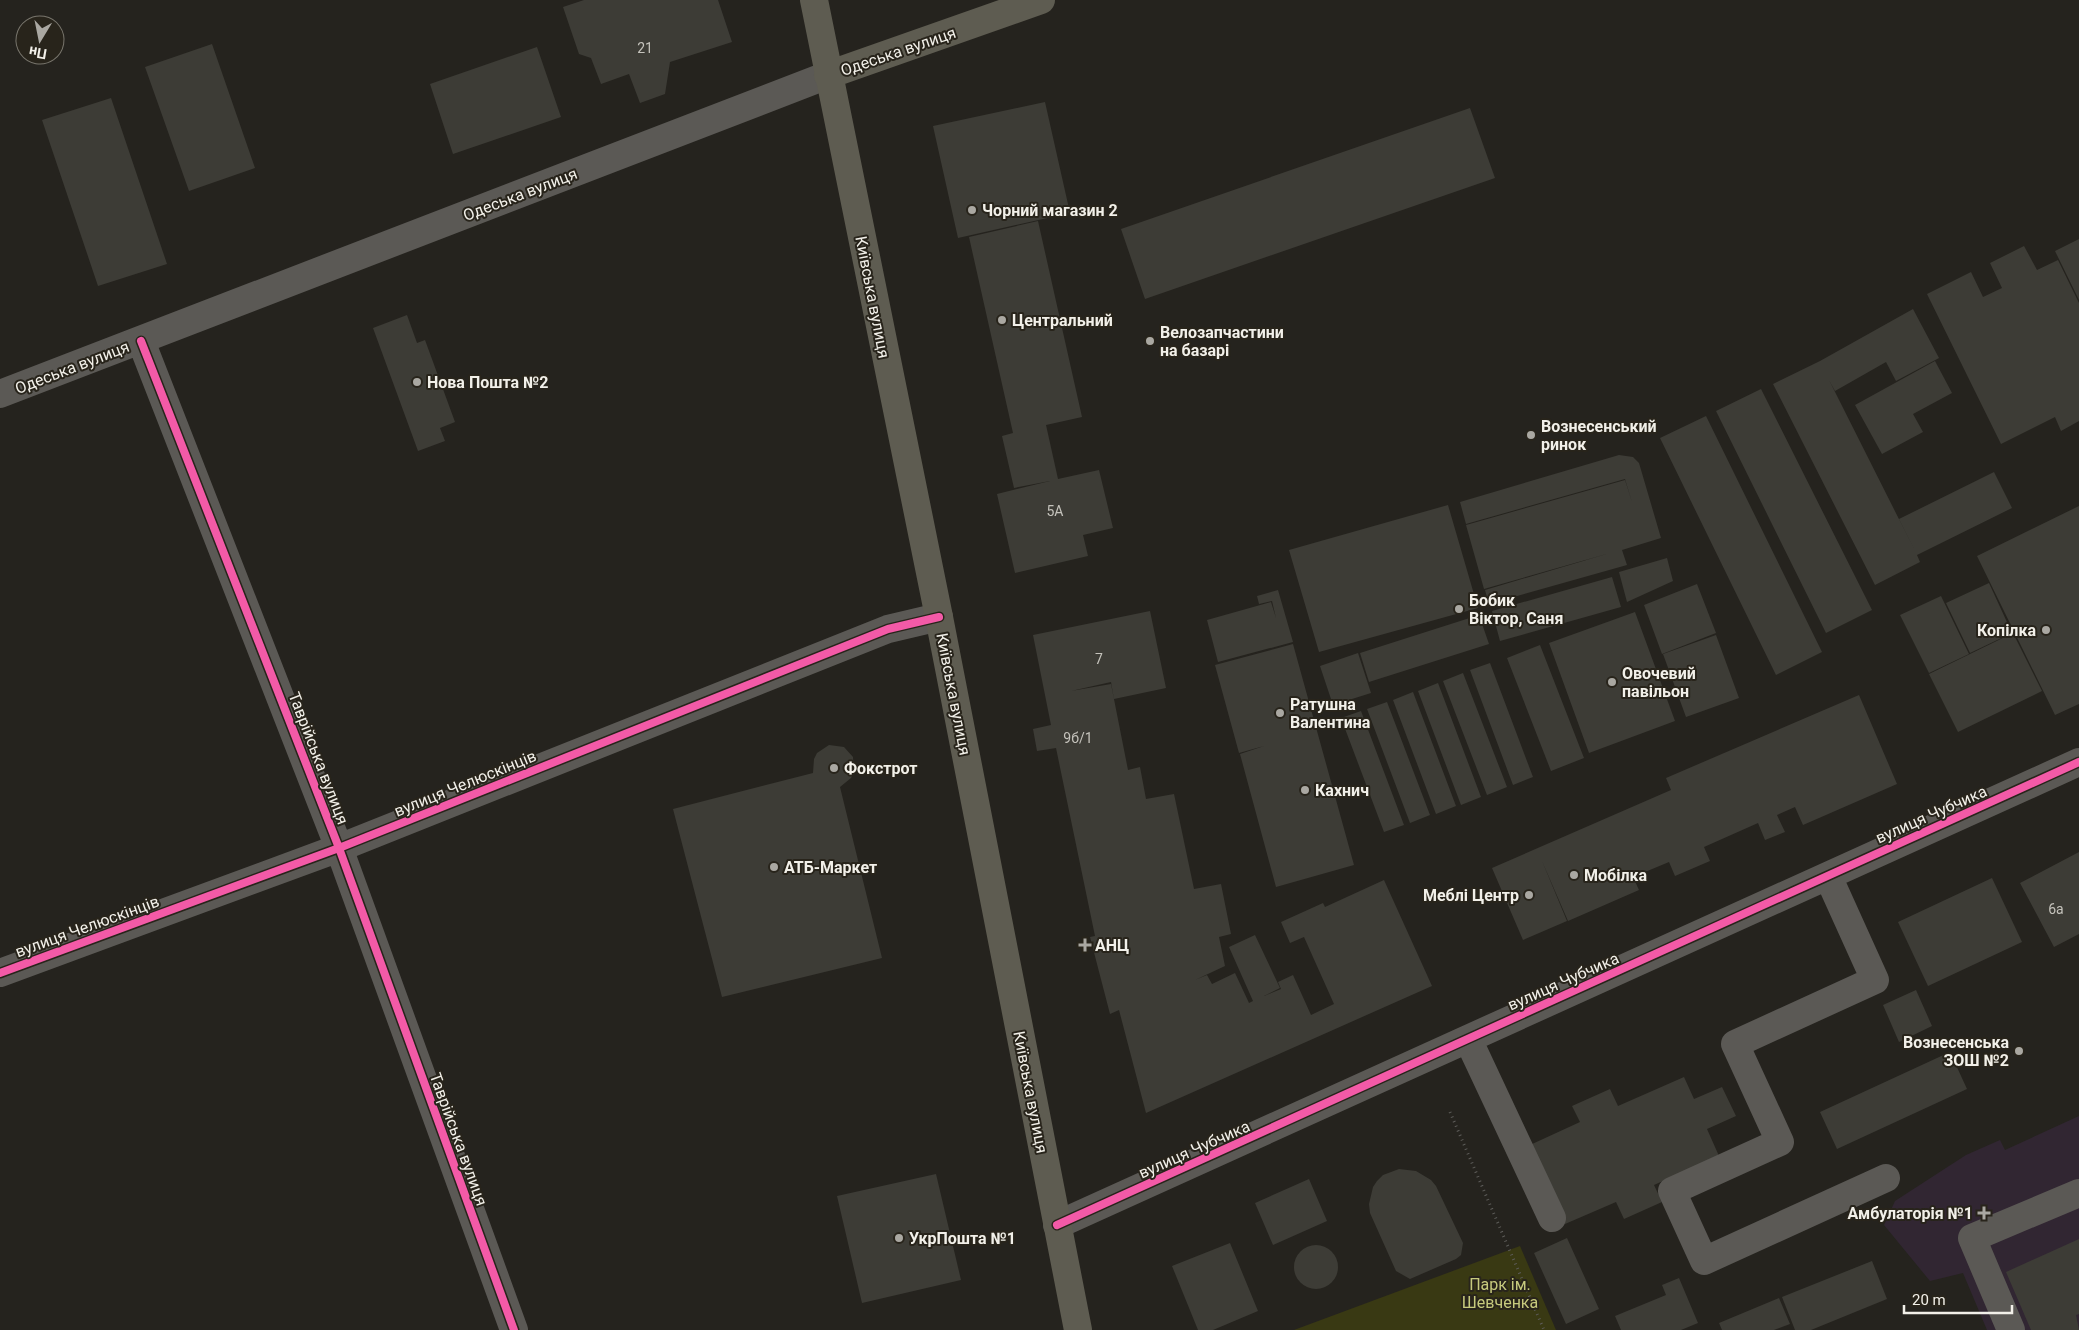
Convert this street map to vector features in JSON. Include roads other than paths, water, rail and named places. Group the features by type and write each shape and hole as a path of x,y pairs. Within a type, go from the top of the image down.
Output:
{"main road":[{"name":"Київська вулиця","path":"814,0 939,617 1078,1330"},
{"name":"Одеська вулиця","path":"828,75 1041,0"}],"street":[{"name":"Одеська вулиця","path":"0,394 828,75"},
{"name":"Таврійська вулиця","path":"141,341 339,848 514,1330"},
{"name":"вулиця Челюскінців","path":"0,973 339,848 888,629 939,617"},
{"name":"вулиця Чубчика","path":"1057,1226 2079,762"},
{"path":"1828,876 1876,980 1735,1044 1780,1142 1672,1191 1704,1261 1886,1178"},
{"path":"1468,1039 1552,1218"},
{"path":"2011,1330 1972,1238 2079,1193"}],"place":[{"name":"Чорний магазин 2","path":"972,210"},
{"name":"Центральний","path":"1002,320"},
{"name":"Велозапчастини на базарі","path":"1150,341"},
{"name":"Нова Пошта №2","path":"417,382"},
{"name":"Вознесенський ринок","path":"1531,435"},
{"name":"Бобик Віктор, Саня","path":"1459,609"},
{"name":"Копілка","path":"2046,630"},
{"name":"Овочевий павільон","path":"1612,682"},
{"name":"Ратушна Валентина","path":"1280,713"},
{"name":"Фокстрот","path":"834,768"},
{"name":"Кахнич","path":"1305,790"},
{"name":"АТБ-Маркет","path":"774,867"},
{"name":"Мобілка","path":"1574,875"},
{"name":"Меблі Центр","path":"1529,895"},
{"name":"АНЦ","path":"1085,945"},
{"name":"Вознесенська ЗОШ №2","path":"2019,1051"},
{"name":"Амбулаторія №1","path":"1984,1213"},
{"name":"УкрПошта №1","path":"899,1238"}],"park label":[{"name":"Парк ім. Шевченка","path":"1500,1293"}]}
